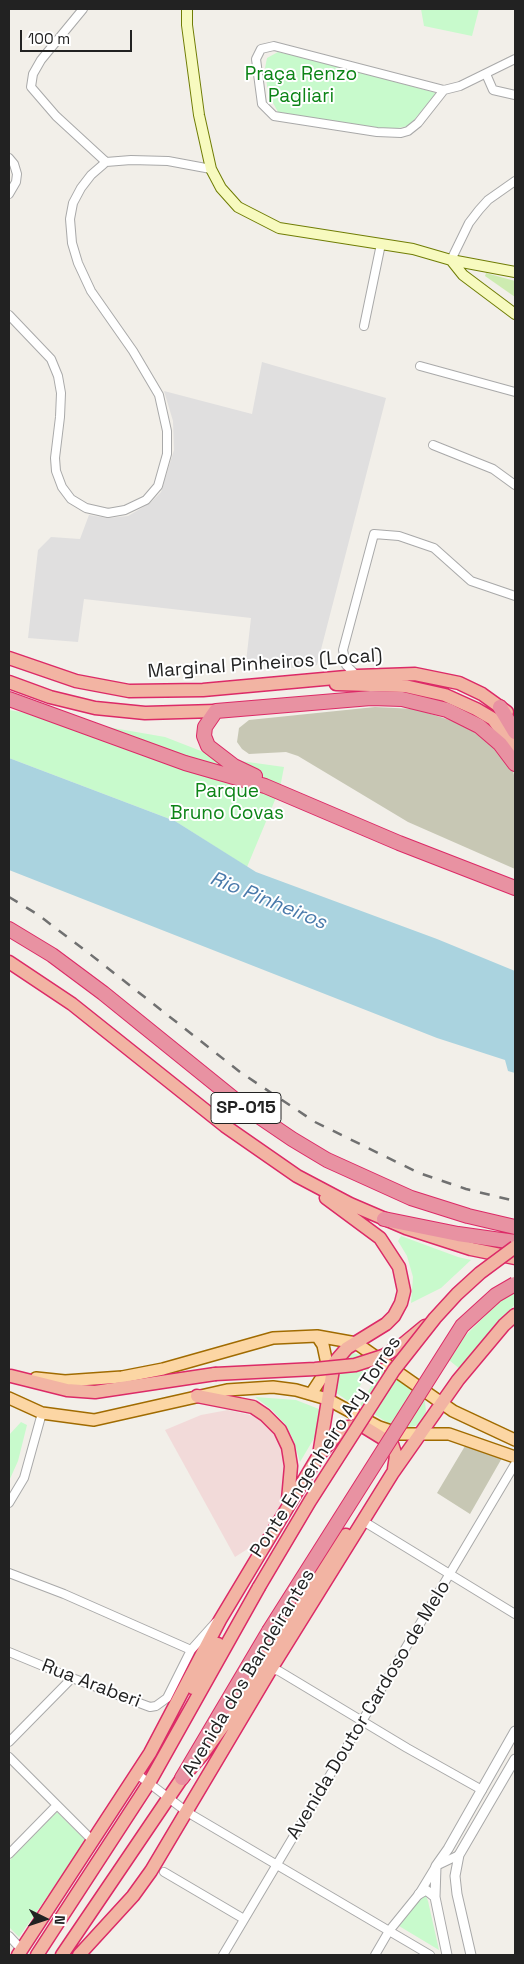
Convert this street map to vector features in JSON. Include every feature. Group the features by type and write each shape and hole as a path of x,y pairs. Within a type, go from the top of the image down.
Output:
{"highway":[{"name":"Marginal Pinheiros (Local)","path":"9,658 76,681 129,691 202,690 357,676 415,674 459,683 482,694 515,721"},
{"path":"306,681 363,686 405,686 444,695 476,709 493,719 515,759"},
{"path":"9,682 50,697 95,708 146,713 216,711 371,698 402,699 448,710 479,726 515,759"},
{"path":"9,699 185,763 264,786 291,796 399,843 515,888"},
{"path":"500,707 515,732"},
{"path":"216,711 205,727 204,736 208,746 234,766 291,796"},
{"name":"SP-015","path":"9,929 52,955 103,993 239,1103 306,1147 363,1177 411,1198 468,1216 515,1227"},
{"path":"10,963 72,1004 225,1126 297,1176 380,1238 399,1267 404,1291 401,1303 394,1316 386,1324 339,1355 334,1363 319,1455"},
{"path":"297,1176 384,1219 471,1249 515,1258"},
{"path":"384,1219 458,1234 515,1242"},
{"name":"Ponte Engenheiro Ary Torres","path":"259,1587 310,1501 389,1378 435,1318 480,1273 515,1247"},
{"path":"182,1778 269,1631 462,1326 496,1295 515,1284"},
{"name":"Avenida dos Bandeirantes","path":"79,1955 138,1890 166,1848 271,1669 392,1474 442,1403 504,1325 515,1315"},
{"path":"10,1376 66,1390 95,1392 215,1374 355,1365 383,1356 402,1346 435,1318"},
{"path":"197,1396 253,1407 265,1414 280,1430 288,1447 291,1479 288,1497 278,1522"},
{"path":"20,1952 150,1753 220,1620 319,1455 343,1428 361,1425 392,1444 396,1460 392,1474"},
{"name":"Avenida dos Bandeirantes","path":"62,1955 170,1799 182,1778 202,1756 229,1718 304,1596 345,1536 374,1502"},
{"name":"Avenida dos Bandeirantes","path":"37,1955 149,1783 259,1587"},
{"path":"150,1753 169,1734 220,1642 251,1600"}],"main road":[{"path":"187,9 187,25 199,115 211,169 221,188 238,207 268,224 292,230 430,253 451,260 471,262 515,272"},
{"path":"451,260 463,275 515,313"},
{"path":"463,275 466,267 471,262"},
{"path":"311,1394 324,1374 327,1364 324,1349 317,1336"},
{"path":"10,1376 65,1381 105,1379 163,1369 273,1338 317,1336 356,1343 442,1403 470,1420 515,1440"},
{"path":"9,1398 42,1413 94,1420 197,1396 250,1387 273,1387 327,1399 379,1428 400,1434 449,1434 515,1457"}],"street":[{"path":"84,9 41,60 33,74 31,87 56,116 106,162"},
{"path":"444,90 285,48 266,46 256,59 262,104 274,116 377,132 401,133 408,131 418,123 444,90 486,74 515,59"},
{"path":"486,74 493,90 515,95"},
{"path":"9,158 14,164 17,174 16,182 9,194"},
{"path":"9,315 51,359 55,367 61,393 55,458 56,471 62,487 71,499 86,508 108,513 125,510 146,500 158,486 167,454 167,431 159,395 133,351 91,291 78,263 72,243 70,219 80,188 91,174 106,162 130,160 168,161 211,169"},
{"path":"451,260 465,231 479,210 488,200 515,181"},
{"path":"364,326 382,244"},
{"path":"420,366 515,392"},
{"path":"433,445 493,469 515,485"},
{"path":"357,676 346,665 343,650 372,537 377,532 434,548 471,581 515,596"},
{"path":"9,1502 24,1478 42,1413"},
{"name":"Avenida Doutor Cardoso de Melo","path":"223,1955 515,1464"},
{"path":"363,1522 515,1614"},
{"path":"9,1573 73,1598 192,1650"},
{"name":"Rua Araberi","path":"9,1652 150,1707 156,1706 167,1698 192,1650 208,1629 220,1620"},
{"path":"271,1669 279,1671 482,1790"},
{"path":"9,1742 72,1678"},
{"path":"375,1955 389,1931 419,1894 512,1744 515,1731"},
{"path":"9,1757 93,1841"},
{"path":"471,1955 457,1894 455,1876 459,1855 515,1759"},
{"path":"137,1774 186,1812 430,1955"},
{"path":"9,1854 57,1805"},
{"path":"436,1866 459,1855"},
{"path":"436,1866 435,1897 447,1955"},
{"path":"164,1872 244,1919"},
{"path":"419,1894 426,1890 435,1897"},
{"path":"9,1936 20,1952"}],"shaded area":[{"path":"262,362 386,398 317,665 293,668 246,662 251,618 84,599 78,642 28,638 38,550 51,537 80,539 89,515 108,518 128,516 150,503 161,492 174,450 173,421 164,391 252,414"},
{"path":"375,707 415,709 453,721 478,734 511,763 515,779 515,869 408,822 298,756 286,752 249,754 237,742 239,728 249,720"},
{"path":"228,1410 250,1415 267,1423 278,1436 285,1457 288,1478 277,1515 260,1541 235,1557 165,1430 201,1415"},
{"path":"465,1446 502,1458 470,1514 437,1493"}],"green space":[{"path":"421,9 479,9 472,36 424,26"},
{"name":"Praça Renzo Pagliari","path":"278,52 331,64 436,93 409,126 387,130 278,112 268,94 265,68 267,58"},
{"path":"486,273 515,281 515,297 485,276"},
{"name":"Parque Bruno Covas","path":"9,710 165,737 219,758 284,767 280,788 247,867 175,821 9,758"},
{"path":"401,1236 471,1260 441,1288 411,1303 413,1277 407,1256 398,1241"},
{"path":"515,1290 515,1304 461,1370 449,1360 465,1336 504,1297"},
{"path":"349,1352 364,1356 369,1362 369,1369 353,1399 348,1401 335,1392 335,1379"},
{"path":"382,1368 415,1390 425,1401 426,1412 419,1425 406,1428 391,1425 360,1405"},
{"path":"255,1397 296,1400 329,1413 300,1462 293,1439 285,1424 272,1410"},
{"path":"21,1422 27,1425 18,1461 9,1481 9,1435"},
{"path":"57,1812 86,1841 19,1937 9,1927 9,1861"},
{"path":"419,1896 426,1896 428,1901 439,1950 399,1926"}],"water":[{"name":"Rio Pinheiros","path":"9,758 175,821 256,872 437,939 515,971 515,1073 508,1071 505,1060 437,1038 9,870"}],"railway":[{"path":"9,897 37,914 86,951 240,1072 315,1122 419,1173 466,1189 515,1201"}]}
